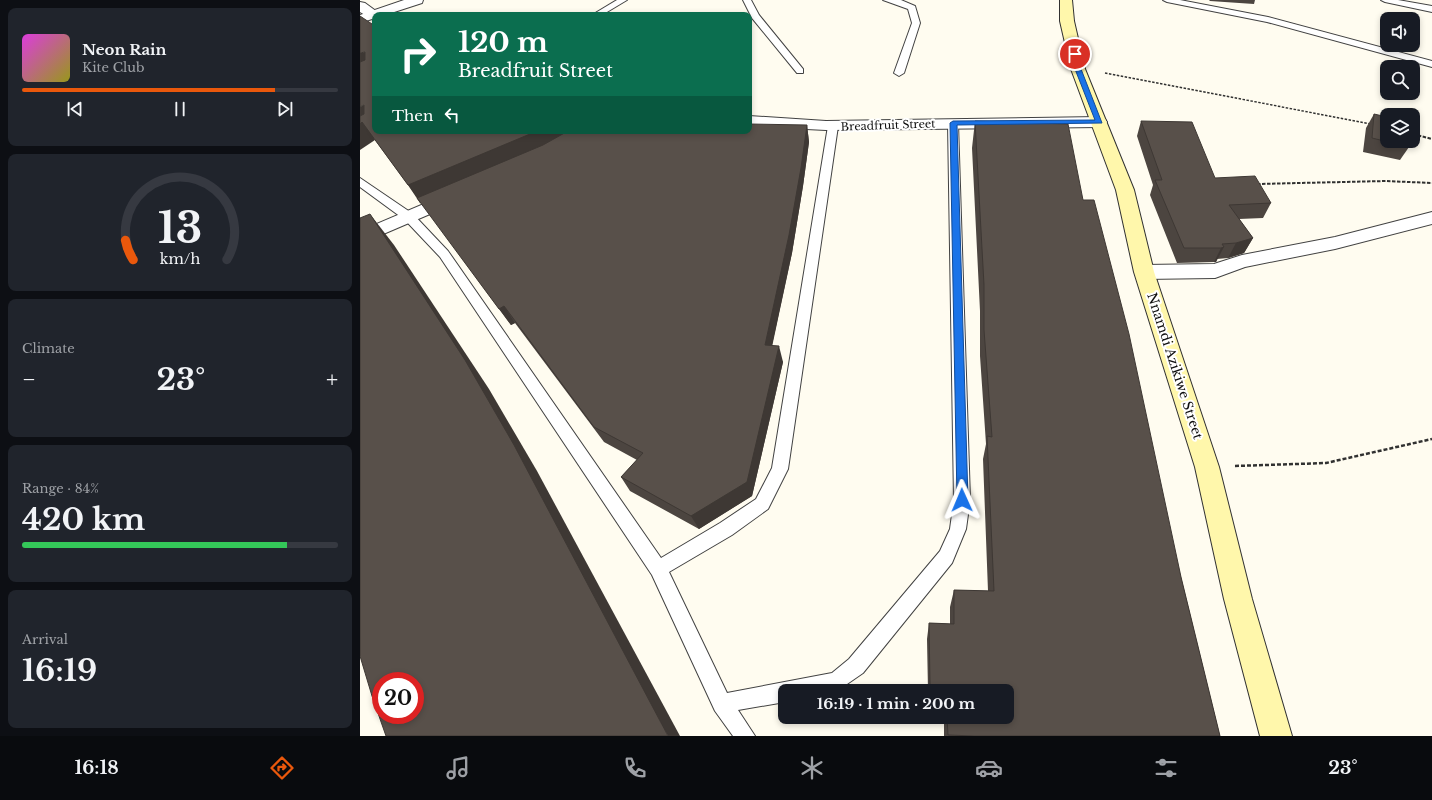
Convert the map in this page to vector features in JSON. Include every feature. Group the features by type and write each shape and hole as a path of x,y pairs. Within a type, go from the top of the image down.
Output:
{"main road":[{"name":"Nnamdi Azikiwe Street","path":"1066,0 1067,21 1078,69 1125,190 1144,272 1207,467 1238,599 1276,736"}],"street":[{"path":"383,12 418,0"},
{"path":"360,6 369,17"},
{"name":"Breadfruit Street","path":"752,121 792,126 1099,122"},
{"path":"360,238 466,192"},
{"path":"1144,272 1216,271 1242,260 1335,243 1432,218"}],"lane":[{"path":"601,12 623,0"},
{"path":"747,0 755,16 800,71"},
{"path":"887,0 899,2 912,8 916,23 899,73"},
{"path":"1168,0 1268,20 1432,64"},
{"path":"1385,0 1432,9"},
{"path":"826,684 836,682 856,666 946,557 958,529 962,500 953,123"},
{"path":"658,569 726,529 762,504 780,469 833,126"},
{"path":"360,182 409,217 444,254 658,569 722,704 745,736"},
{"path":"722,704 778,693"}],"path":[{"path":"1078,69 1372,124"},
{"path":"1420,136 1432,139"},
{"path":"1251,184 1386,181 1432,183"},
{"path":"1207,467 1326,463 1432,439"}],"building":[{"path":"360,16 372,24 372,134 530,134 408,185 362,122 360,124 360,116 364,114 364,105 360,107 360,62 365,60 365,52 360,53"},
{"path":"1374,114 1380,115 1380,140 1372,138"},
{"path":"975,121 1068,124 1083,200 1094,200 1129,334 1181,577 1220,736 948,735 947,724 1014,724 1014,684 930,684 929,623 954,624 954,590 994,591 987,436 992,437 984,330 984,285"},
{"path":"1141,121 1192,122 1215,178 1255,176 1271,203 1229,205 1253,238 1236,243 1222,244 1224,247 1221,248 1184,248 1155,180 1162,180"},
{"path":"752,124 807,125 789,235 765,345 779,346 747,482 691,516 621,477 643,453 594,427 504,306 499,309 417,198 543,145 563,134 752,134"},
{"path":"370,214 465,360 514,445 668,736 386,736 382,724 424,724 424,672 372,672 372,696 360,656 360,218"}],"route":[{"path":"962,500 953,123 1099,122 1078,69 1075,54"}]}
